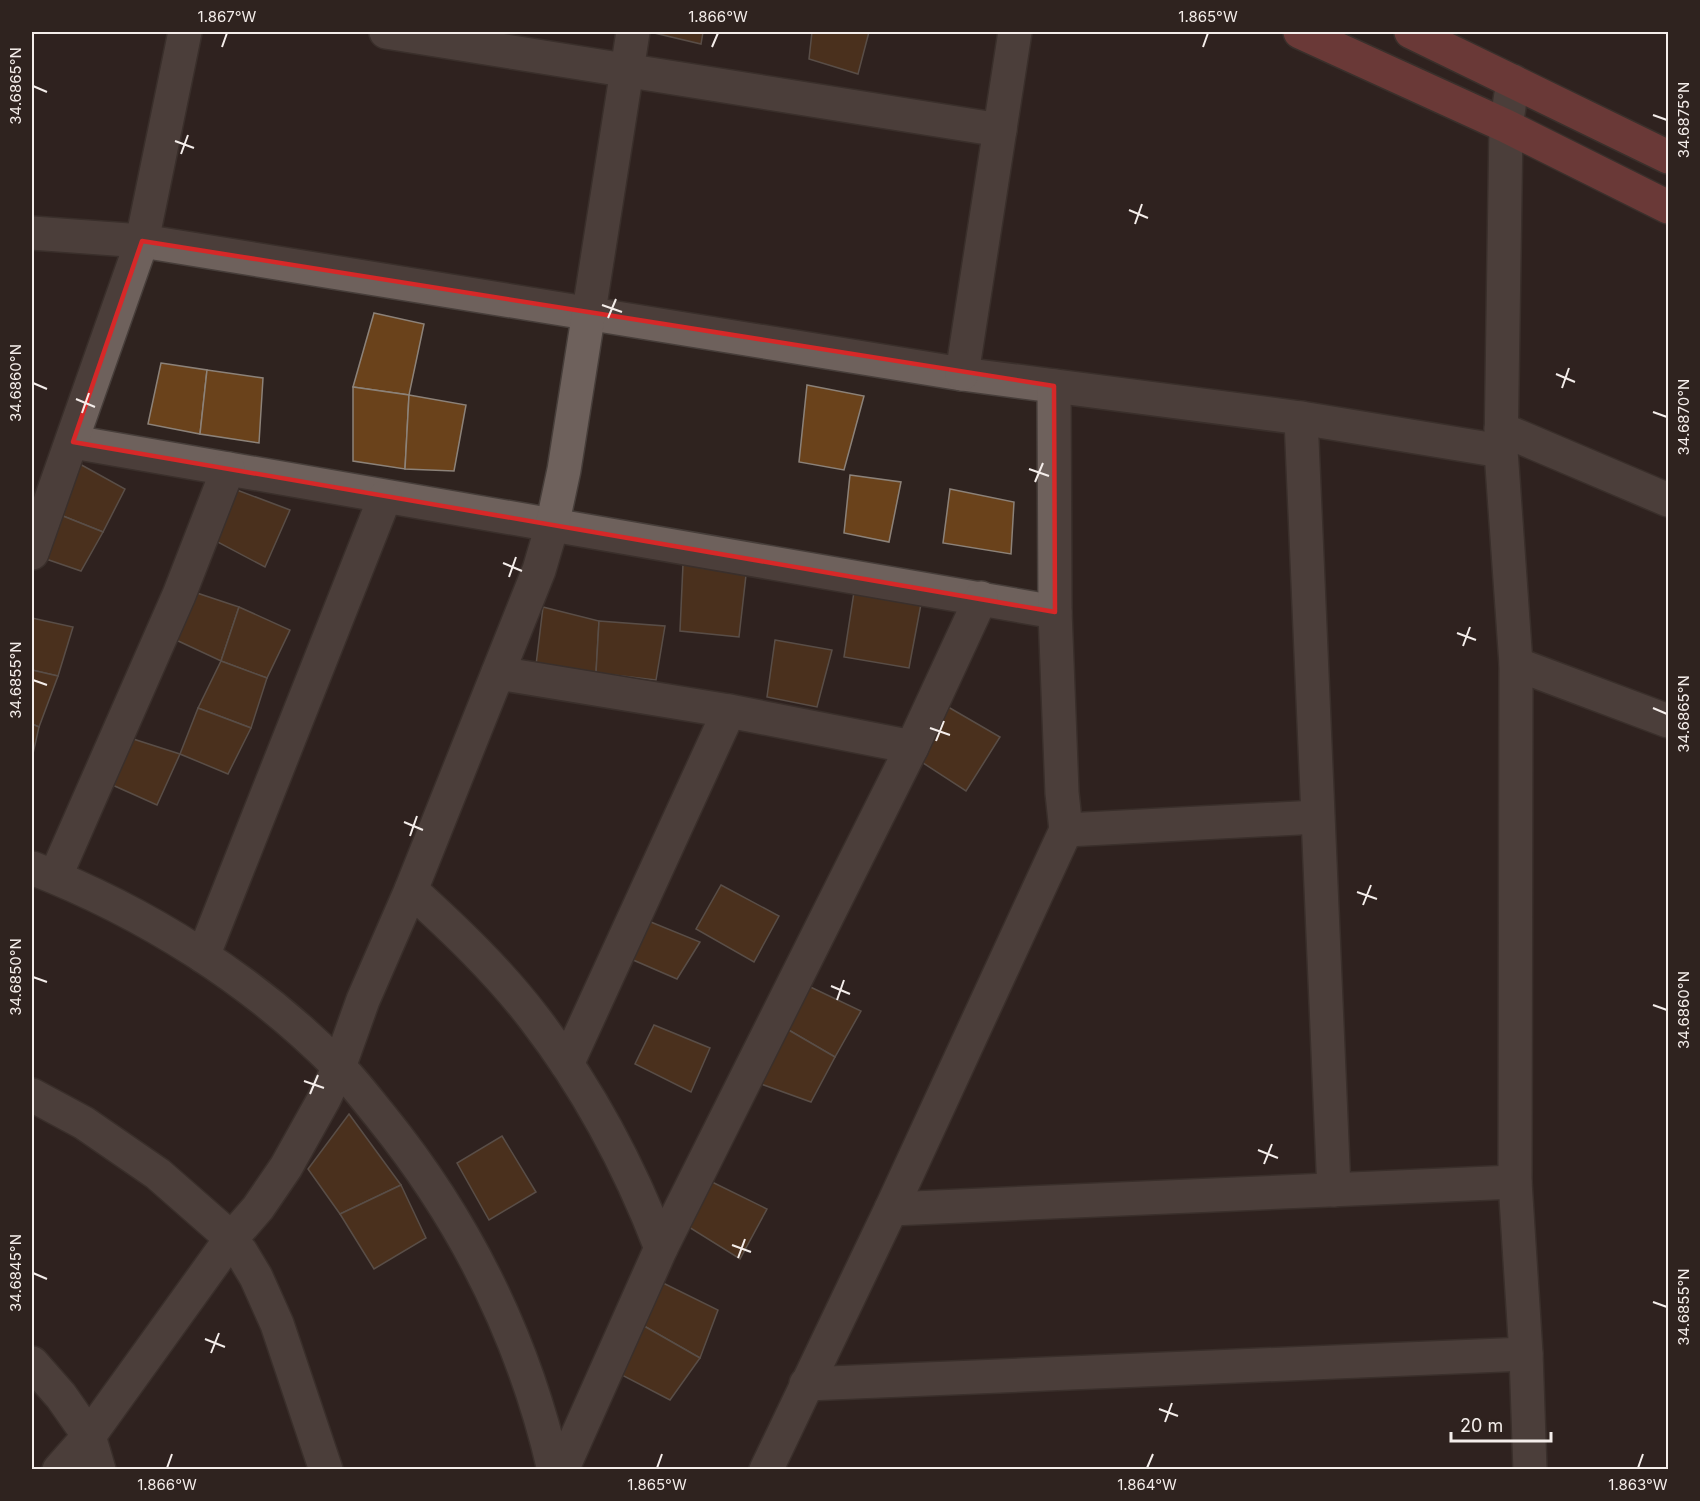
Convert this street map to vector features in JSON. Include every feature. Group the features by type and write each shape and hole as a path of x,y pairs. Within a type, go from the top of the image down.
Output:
{"main road":[{"path":"1300,32 1506,126 1668,207"},
{"path":"1411,32 1444,38 1513,81 1668,157"}],"street":[{"path":"32,553 142,241 185,32"},
{"path":"386,32 1000,129"},
{"path":"59,1470 89,1436 230,1240 258,1208 286,1167 324,1099 498,673 539,570 552,526 564,470 633,32"},
{"path":"962,374 1016,32"},
{"path":"1513,81 1506,126 1501,440 1516,664 1515,1182 1526,1354 1530,1470"},
{"path":"32,233 142,241 962,374 1301,418 1501,440 1668,500"},
{"path":"766,1470 891,1209 1066,830 1062,794 1055,612 1054,386"},
{"path":"1301,418 1334,1190"},
{"path":"73,442 1055,612"},
{"path":"228,469 179,595 43,873 86,890 146,921 203,956 285,1018 339,1067 406,1148 466,1239 513,1337 532,1389 554,1470"},
{"path":"203,956 385,497"},
{"path":"562,1470 661,1248 912,747 981,598"},
{"path":"1516,664 1668,721"},
{"path":"498,673 729,711 912,747"},
{"path":"567,1064 729,711"},
{"path":"1066,830 1317,817"},
{"path":"411,890 495,972 533,1017 567,1064 620,1153 661,1248"},
{"path":"32,1095 84,1123 158,1174 198,1208 230,1240 251,1266 268,1301 287,1351 326,1470"},
{"path":"891,1209 1515,1182"},
{"path":"806,1384 1526,1354"},
{"path":"32,1364 61,1396 89,1436 99,1470"}],"highlighted area":[{"path":"142,241 1054,386 1055,612 981,598 73,442"}],"building":[{"path":"650,32 703,32 701,44"},
{"path":"812,32 869,32 858,74 809,59"},
{"path":"374,313 424,324 409,395 353,387"},
{"path":"161,363 207,370 200,434 148,424"},
{"path":"207,370 263,378 259,443 200,434"},
{"path":"807,385 864,396 844,470 799,462"},
{"path":"353,387 409,395 405,469 353,461"},
{"path":"409,395 466,405 454,471 405,469"},
{"path":"78,463 125,489 103,532 58,514"},
{"path":"850,475 901,482 889,542 844,533"},
{"path":"229,487 290,510 265,567 210,538"},
{"path":"950,489 1014,502 1011,554 943,543"},
{"path":"58,514 103,532 81,571 43,558"},
{"path":"683,564 746,575 739,637 680,631"},
{"path":"191,591 239,607 221,661 174,639"},
{"path":"854,592 921,604 909,668 844,657"},
{"path":"239,607 290,630 267,678 221,661"},
{"path":"543,607 599,621 596,673 536,665"},
{"path":"32,618 73,627 58,676 32,670"},
{"path":"599,621 665,626 656,680 596,673"},
{"path":"775,640 832,650 817,707 767,697"},
{"path":"221,661 267,678 251,728 198,708"},
{"path":"32,670 58,676 39,727 32,724"},
{"path":"943,704 1000,737 966,791 917,759"},
{"path":"198,708 251,728 228,774 180,754"},
{"path":"32,724 39,727 32,758"},
{"path":"127,737 180,754 157,805 108,783"},
{"path":"721,885 779,916 754,962 696,929"},
{"path":"641,918 700,942 677,979 624,956"},
{"path":"802,983 861,1011 835,1057 780,1025"},
{"path":"654,1025 710,1048 691,1092 635,1064"},
{"path":"780,1025 835,1057 811,1102 750,1080"},
{"path":"349,1114 401,1185 340,1214 308,1169"},
{"path":"502,1136 536,1192 489,1220 457,1163"},
{"path":"710,1181 767,1209 740,1259 684,1224"},
{"path":"401,1185 426,1238 374,1269 340,1214"},
{"path":"661,1282 718,1310 700,1358 637,1322"},
{"path":"637,1322 700,1358 670,1400 616,1372"}]}
